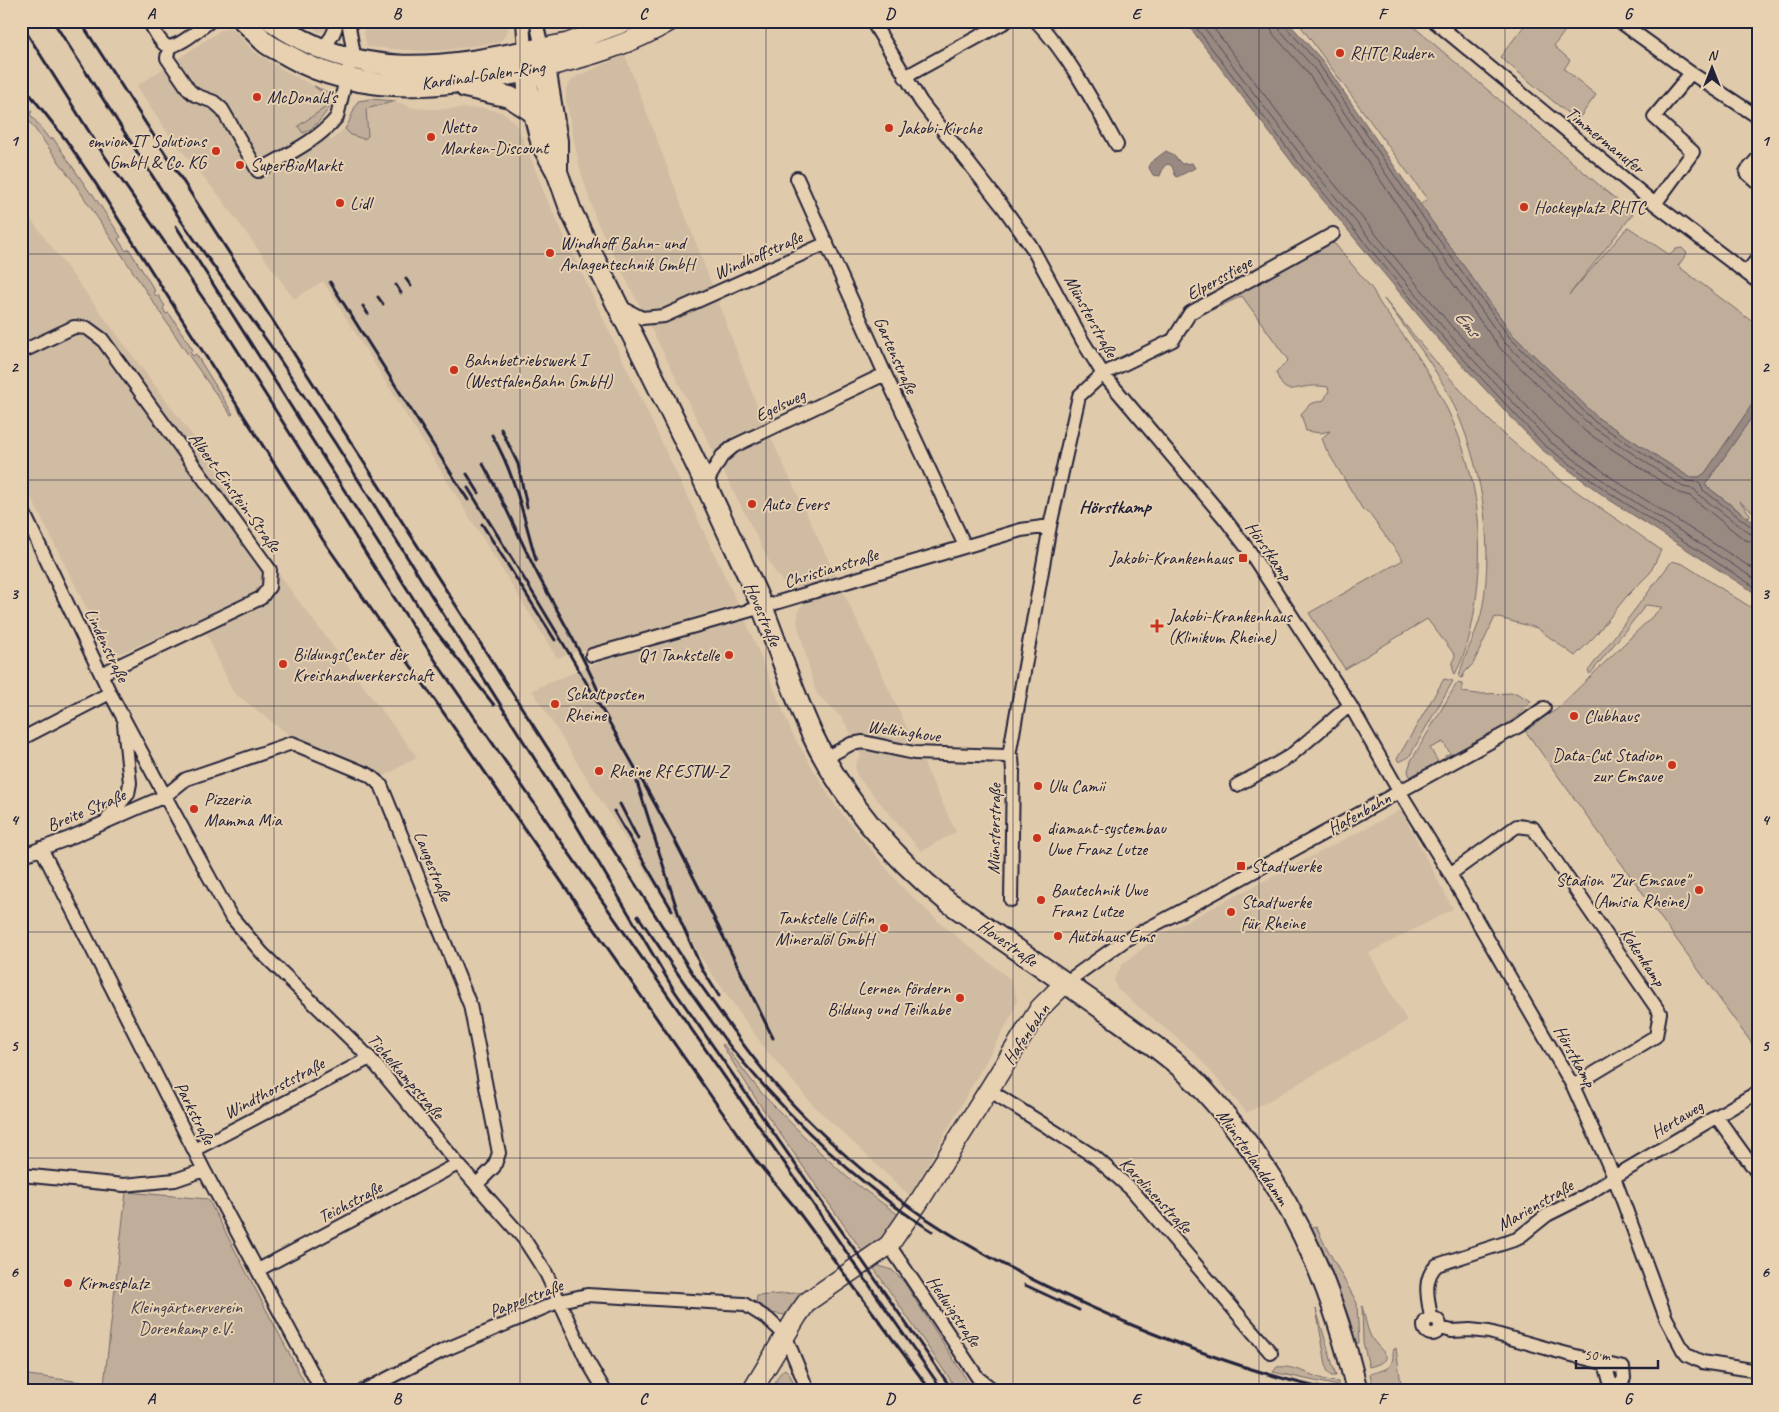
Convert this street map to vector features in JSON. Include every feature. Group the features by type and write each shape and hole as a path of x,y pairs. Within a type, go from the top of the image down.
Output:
{"main road":[{"name":"Kardinal-Galen-Ring","path":"244,21 267,44 299,62 346,79 374,84 448,84 535,60"},
{"name":"Kardinal-Galen-Ring","path":"272,21 289,33 321,49 377,65 451,65 484,60 535,60"},
{"name":"Hovestraße","path":"535,60 533,112 542,145 557,172 571,211 619,306 762,608 811,733 825,758 847,793 881,838 906,866 947,901 1065,983"},
{"name":"Hovestraße","path":"535,60 557,140 557,172"},
{"path":"448,84 502,94 533,112"},
{"name":"Münsterlanddamm","path":"1065,983 1132,1030 1177,1065 1222,1111 1250,1147 1280,1192 1303,1233 1321,1273 1337,1315 1357,1391"}],"street":[{"path":"149,21 168,47 176,46 210,21"},
{"path":"321,49 331,39 337,21"},
{"path":"168,47 167,58 189,90 194,95 214,102 222,109 258,171 306,143 331,124 337,117 353,46 348,21"},
{"path":"523,21 535,60"},
{"path":"535,60 536,21"},
{"name":"Kardinal-Galen-Ring","path":"535,60 568,43 627,21"},
{"name":"Kardinal-Galen-Ring","path":"535,60 576,59 628,42 670,21"},
{"name":"Münsterstraße","path":"872,21 905,77 929,112 1003,207 1030,246 1103,374 1079,396 1050,526 1010,757 1013,771 1010,900"},
{"path":"905,77 1007,21"},
{"path":"1036,21 1049,34 1072,69 1117,145"},
{"name":"Timmermanufer","path":"1434,21 1655,204 1758,282"},
{"path":"1619,21 1691,73 1758,117"},
{"path":"1655,204 1693,152 1654,117 1691,73"},
{"path":"1758,158 1746,172 1758,183"},
{"name":"Gartenstraße","path":"797,178 884,374 965,546"},
{"name":"Elpersstiege","path":"1103,374 1173,340 1190,312 1333,234"},
{"name":"Windhoffstraße","path":"619,306 642,318 664,316 827,243"},
{"path":"1746,273 1758,258"},
{"name":"Albert-Einstein-Straße","path":"21,352 74,328 88,328 102,339 270,570 269,587 261,598 101,674"},
{"name":"Egelsweg","path":"705,485 722,456 734,446 884,374"},
{"name":"Hörstkamp","path":"1103,374 1225,519 1250,552 1350,705 1573,1086 1614,1177 1666,1318 1687,1355 1702,1362 1758,1371"},
{"name":"Lindenstraße","path":"21,507 110,693 165,796"},
{"name":"Christianstraße","path":"592,655 762,608 1021,530 1050,526"},
{"path":"21,739 110,693"},
{"path":"1237,785 1290,756 1350,705"},
{"path":"1399,791 1518,726 1544,708"},
{"path":"105,822 128,794 130,784 123,716"},
{"name":"Welkinghove","path":"825,758 851,744 863,742 914,753 1010,757"},
{"name":"Laugestraße","path":"165,796 186,780 292,743 369,775 380,784 470,1004 499,1152 494,1167 476,1185"},
{"name":"Hafenbahn","path":"752,1391 796,1316 807,1302 889,1245 920,1200 1040,1008 1065,983 1124,941 1399,791"},
{"name":"Breite Straße","path":"21,856 165,796"},
{"name":"Tichelkampstraße","path":"165,796 230,915 262,953 370,1058 458,1164 524,1239 546,1273 586,1359 605,1391"},
{"name":"Kokenkamp","path":"1450,874 1517,826 1533,828 1660,1013 1656,1036 1573,1086"},
{"name":"Parkstraße","path":"41,848 204,1170 322,1391"},
{"name":"Windthorststraße","path":"194,1150 370,1058"},
{"name":"Karolinenstraße","path":"989,1090 1095,1157 1132,1190 1271,1353"},
{"name":"Hertaweg","path":"1614,1177 1758,1092"},
{"path":"1716,1116 1758,1174"},
{"name":"Teichstraße","path":"258,1270 458,1164"},
{"path":"21,1175 124,1185 175,1180 204,1170"},
{"name":"Marienstraße","path":"1605,1363 1488,1332 1452,1331 1440,1328 1439,1320 1431,1317 1427,1283 1432,1270 1437,1265 1517,1239 1547,1215 1585,1196 1614,1177"},
{"name":"Hedwigstraße","path":"889,1245 978,1378 996,1391"},
{"name":"Pappelstraße","path":"363,1391 442,1351 560,1301 587,1295 744,1304 768,1319 785,1335"},
{"path":"785,1335 808,1391"}],"shaded area":[{"path":"301,21 327,21 327,27 324,31 319,32"},
{"path":"362,21 508,21 509,24 506,35 499,42 446,50 422,51 367,47"},
{"name":"Windhoff Bahn- und Anlagentechnik GmbH","path":"229,27 237,32 253,51 292,75 329,93 329,108 320,120 331,141 347,126 357,102 365,100 395,101 413,108 484,108 501,112 508,116 517,126 544,193 738,604 557,658 323,281 294,299 220,197 172,139 137,86 221,30"},
{"path":"625,55 763,421 956,832 921,851 857,776 855,766 861,756 847,726 841,717 818,695 815,689 797,622 799,609 803,604 797,587 782,581 773,569 596,220 579,165 566,101 566,89 572,80 578,76"},
{"path":"21,206 236,494 232,500 288,587 417,757 384,776 292,737 233,692 200,619 111,657 27,489 21,473"},
{"path":"745,619 793,735 835,805 901,886 939,922 1010,979 1015,991 1017,1000 1013,1013 910,1196 812,1104 763,1046 708,968 647,874 532,690 599,662"},
{"path":"1401,810 1453,909 1369,953 1407,1021 1247,1113 1194,1052 1117,989 1114,979 1122,965 1158,936"}],"green space":[{"path":"1297,21 1407,21 1633,214 1569,295 1628,227 1670,255 1676,249 1682,248 1687,253 1678,266 1758,326 1758,396 1705,473 1699,477 1689,477 1598,418 1513,335 1420,205 1427,199"},
{"path":"1528,21 1572,21 1554,46 1570,60 1564,69 1596,95 1577,121 1500,57"},
{"path":"314,86 329,93 329,108 314,126 303,133 298,126 326,107 327,99 323,92"},
{"path":"21,98 32,112 30,114 50,140 53,138 92,193 121,237 118,239 126,251 129,249 155,291 153,292 156,296 158,295 165,306 163,308 166,314 169,313 193,350 190,352 193,356 196,354 233,414 231,415 187,353 73,181 21,110"},
{"path":"371,99 396,101 366,109 368,136 364,139 351,135 345,129 356,104 358,101"},
{"path":"1329,242 1335,244 1373,290 1379,302 1422,362 1441,396 1463,447 1470,472 1479,525 1478,582 1468,641 1455,674 1453,663 1455,655 1427,619 1345,669 1309,613 1403,560 1368,512 1363,510 1326,449 1322,438 1330,431 1320,433 1306,431 1301,414 1310,404 1324,400 1329,391 1328,387 1311,386 1289,389 1282,385 1276,372 1288,360 1242,296 1210,311 1205,308"},
{"path":"1384,299 1461,390 1508,438 1571,488 1661,550 1650,573 1626,597 1594,637 1575,656 1537,628 1495,617 1473,664 1462,678 1459,677 1481,615 1486,579 1486,527 1477,475 1471,449 1445,387 1420,348"},
{"path":"1758,408 1758,516 1739,501 1750,514 1747,517 1705,485"},
{"name":"Stadion \"Zur Emsaue\" (Amisia Rheine)","path":"1672,561 1683,564 1758,612 1758,1052 1524,729 1556,710 1662,607 1646,605 1590,674 1588,671"},
{"path":"1444,679 1453,681 1409,757 1399,762 1397,759"},
{"path":"1457,683 1462,684 1462,692 1478,694 1516,693 1531,701 1523,711 1503,727 1446,759 1445,756 1450,753 1443,742 1430,748 1438,762 1416,776 1410,777 1408,771 1411,761"},
{"path":"723,1044 764,1096 822,1154 848,1178 900,1216 884,1237 862,1251 756,1099"},
{"name":"Kleingärtnerverein Dorenkamp e.V.","path":"126,1192 208,1199 309,1391 21,1391 21,1374 104,1385"},
{"path":"1316,1226 1357,1303 1359,1343 1356,1343 1328,1261 1325,1260 1311,1228"},
{"path":"876,1265 892,1270 904,1282 975,1391 958,1391 873,1267"},
{"path":"807,1292 785,1315 770,1313 756,1303 757,1296"},
{"path":"1362,1306 1371,1337 1386,1356 1383,1362 1369,1367 1363,1342"},
{"path":"1316,1309 1336,1376 1331,1376 1327,1370"},
{"path":"1396,1348 1402,1391 1374,1391 1370,1374 1381,1371 1391,1365 1393,1350"},
{"path":"1277,1367 1300,1370 1338,1382 1338,1386 1273,1372"},
{"path":"785,1369 789,1373 797,1391 776,1391 778,1387 775,1385 776,1380"}],"water":[{"name":"Ems","path":"1185,21 1287,21 1322,60 1433,223 1513,335 1598,418 1689,477 1699,477 1705,473 1758,396 1758,408 1705,485 1758,526 1758,595 1608,499 1541,449 1438,339 1294,165"},
{"path":"1166,151 1182,164 1192,163 1195,168 1177,177 1172,166 1168,164 1164,166 1160,176 1153,175 1149,168 1150,163"}],"railway":[{"path":"53,21 182,222 270,345 335,443 572,818 674,990 953,1391"},
{"path":"80,21 695,977 746,1049 789,1100 847,1157 892,1194 949,1233 1025,1276 1132,1325 1181,1345 1256,1371 1333,1391"},
{"path":"21,24 102,152 224,329 441,669 943,1391"},
{"path":"21,83 66,140 96,184 323,540 757,1162 794,1206 931,1391"},
{"path":"176,226 427,620 494,705"},
{"path":"406,279 411,286"},
{"path":"330,282 468,500"},
{"path":"396,285 401,293"},
{"path":"378,297 383,304"},
{"path":"363,306 368,314"},
{"path":"501,429 518,464 527,507"},
{"path":"492,435 513,481 536,560"},
{"path":"483,464 599,693"},
{"path":"467,474 479,493"},
{"path":"468,488 575,663 651,796 773,1038"},
{"path":"482,524 555,640"},
{"path":"637,782 681,922 702,969 719,996"},
{"path":"620,804 638,839"},
{"path":"614,811 672,910"},
{"path":"638,916 725,1040 785,1108 844,1166 887,1200 932,1231"},
{"path":"1025,1285 1079,1310"}],"place":[{"name":"RHTC Rudern","path":"1340,53"},
{"name":"McDonald's","path":"257,97"},
{"name":"Jakobi-Kirche","path":"889,128"},
{"name":"Netto Marken-Discount","path":"431,137"},
{"name":"emvion IT Solutions GmbH & Co. KG","path":"216,151"},
{"name":"SuperBioMarkt","path":"240,165"},
{"name":"Lidl","path":"340,203"},
{"name":"Hockeyplatz RHTC","path":"1524,207"},
{"name":"Windhoff Bahn- und Anlagentechnik GmbH","path":"550,253"},
{"name":"Bahnbetriebswerk I (WestfalenBahn GmbH)","path":"454,370"},
{"name":"Auto Evers","path":"752,504"},
{"name":"Jakobi-Krankenhaus","path":"1243,558"},
{"name":"Jakobi-Krankenhaus (Klinikum Rheine)","path":"1157,626"},
{"name":"Q1 Tankstelle","path":"729,655"},
{"name":"BildungsCenter der Kreishandwerkerschaft","path":"283,664"},
{"name":"Schaltposten Rheine","path":"555,704"},
{"name":"Clubhaus","path":"1574,716"},
{"name":"Data-Cut Stadion zur Emsaue","path":"1672,765"},
{"name":"Rheine Rf ESTW-Z","path":"599,771"},
{"name":"Ulu Camii","path":"1038,786"},
{"name":"Pizzeria Mamma Mia","path":"194,809"},
{"name":"diamant-systembau Uwe Franz Lutze","path":"1037,838"},
{"name":"Stadtwerke","path":"1241,866"},
{"name":"Stadion \"Zur Emsaue\" (Amisia Rheine)","path":"1699,890"},
{"name":"Bautechnik Uwe Franz Lutze","path":"1041,900"},
{"name":"Stadtwerke für Rheine","path":"1231,912"},
{"name":"Tankstelle Lölfin Mineralöl GmbH","path":"884,928"},
{"name":"Autohaus Ems","path":"1058,936"},
{"name":"Lernen fördern Bildung und Teilhabe","path":"960,998"},
{"name":"Kirmesplatz","path":"68,1283"}],"district":[{"name":"Hörstkamp","path":"1115,506"}]}
